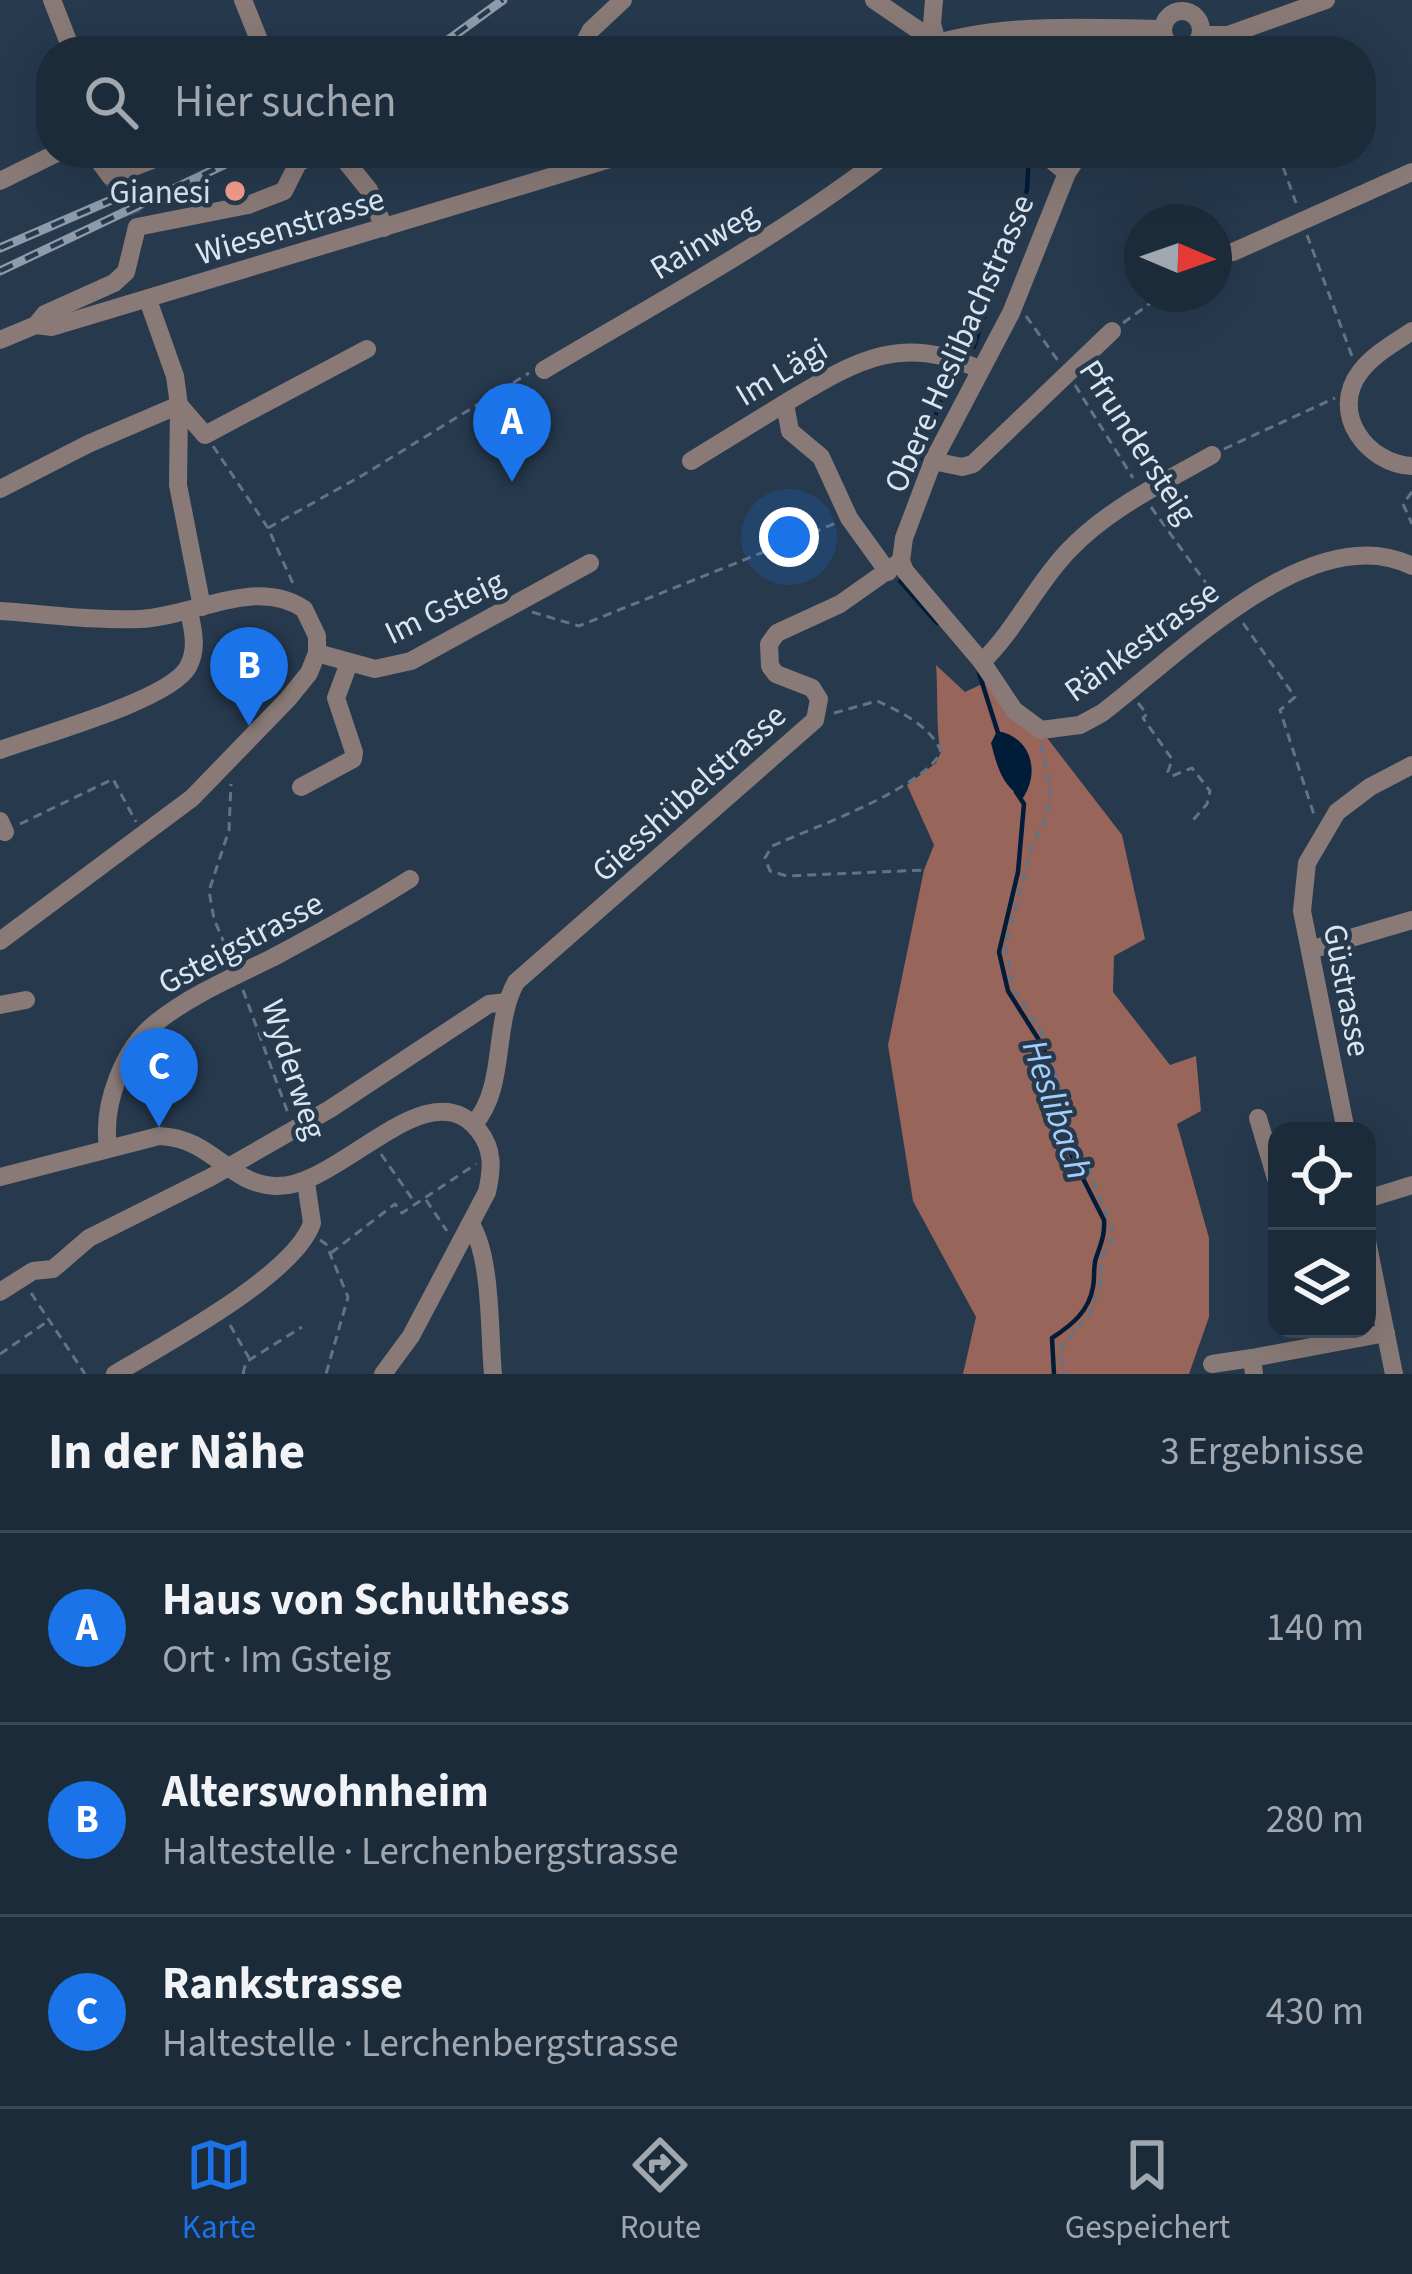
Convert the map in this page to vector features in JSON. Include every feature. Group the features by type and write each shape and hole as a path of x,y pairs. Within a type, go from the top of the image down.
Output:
{"street":[{"path":"52,0 66,36"},
{"path":"243,0 257,36"},
{"path":"588,36 623,0"},
{"path":"874,0 925,36"},
{"path":"934,0 932,24 937,36"},
{"path":"1166,36 1175,12 1192,6 1201,34 1228,35 1326,0"},
{"path":"995,36 1035,28 1114,36"},
{"path":"0,182 36,164"},
{"path":"104,168 110,176 131,168"},
{"path":"0,340 113,284 126,272 137,227 248,205 284,191 296,168"},
{"path":"351,168 369,190 384,228"},
{"name":"Wiesenstrasse","path":"36,325 52,327 148,300 566,168"},
{"name":"Rainweg","path":"544,370 775,232 870,168"},
{"path":"1061,168 1067,173"},
{"name":"Obere Heslibachstrasse","path":"894,566 933,461 1013,309 1070,168"},
{"path":"1233,252 1412,172"},
{"path":"0,750 170,686 191,660 196,609 178,484 179,405 175,376 148,300"},
{"path":"933,461 962,467 973,464 1112,331"},
{"path":"1412,331 1380,352 1355,383 1351,419 1364,445 1390,462 1412,466"},
{"path":"179,405 205,435 367,349"},
{"name":"Im Lägi","path":"691,460 856,361 908,352 951,356 979,369"},
{"name":"Ränkestrasse","path":"785,404 790,431 820,457 849,518 894,566 905,571 982,662 1014,710 1041,730 1080,725 1277,580 1340,557 1378,554 1412,566"},
{"path":"0,489 179,405"},
{"path":"982,662 1016,625 1072,546 1143,494 1212,455"},
{"name":"Im Gsteig","path":"317,653 375,669 411,662 590,563"},
{"name":"Giesshübelstrasse","path":"473,1124 488,1105 507,1002 522,976 815,719 819,699 805,684 776,674 770,667 769,644 777,633 840,604 894,566"},
{"path":"0,611 128,619 272,596 304,609 317,636 317,653 299,686 192,798 0,941"},
{"path":"301,787 352,759 354,752 336,698 349,663"},
{"name":"Güstrasse","path":"1344,1122 1302,911 1307,862 1337,812 1412,765"},
{"name":"Gsteigstrasse","path":"107,1148 115,1084 154,1024 410,879"},
{"path":"1310,950 1412,920"},
{"path":"0,1005 26,1000"},
{"path":"0,1292 33,1270 53,1269 89,1238 292,1129 489,1004 507,1002"},
{"path":"0,1177 148,1137 184,1138 262,1184 306,1182 409,1119 431,1111 457,1114 473,1124 490,1154 487,1192 412,1336 383,1374"},
{"path":"1258,1118 1268,1150"},
{"path":"116,1374 221,1310 283,1259 308,1232 312,1210 306,1182"},
{"path":"1376,1196 1412,1185"},
{"path":"472,1226 480,1239 493,1374"},
{"path":"1376,1285 1394,1374"},
{"path":"1212,1364 1253,1366 1281,1351 1386,1333"},
{"path":"1281,1351 1283,1338"}],"path":[{"path":"1212,455 1355,383 1283,168"},
{"path":"140,197 149,193"},
{"path":"1112,331 1138,312"},
{"name":"Pfrundersteig","path":"1025,315 1222,607 1234,610 1295,697 1280,710 1321,837"},
{"path":"268,528 540,365 544,370"},
{"path":"205,435 268,528 304,609"},
{"path":"1412,491 1402,504 1412,524"},
{"path":"513,606 579,626 849,518"},
{"path":"1130,692 1172,759 1168,772 1172,776 1192,768 1210,791 1207,804 1193,820"},
{"path":"815,719 877,700 938,741 941,752 936,763 908,784 772,846 765,858 770,871 787,876 924,870"},
{"path":"1041,730 1040,756 1050,788 1048,814 1032,846 1005,947 1014,990 1041,1031 1080,1161 1088,1169 1114,1234 1101,1260 1101,1284 1090,1312 1059,1350 1065,1374"},
{"name":"Wyderweg","path":"226,765 233,802 210,902 282,1088 292,1129"},
{"path":"2,827 112,779 142,835"},
{"path":"373,1143 415,1202"},
{"path":"326,1374 348,1297 331,1253 395,1204 402,1213 490,1154"},
{"path":"424,1198 459,1249"},
{"path":"40,1306 85,1374"},
{"path":"221,1310 250,1359"},
{"path":"0,1354 49,1320"},
{"path":"243,1374 250,1359 302,1327"}],"shaded area":[{"path":"936,665 965,692 993,679 1041,730 1122,835 1145,939 1114,956 1113,992 1170,1065 1196,1056 1201,1111 1177,1124 1209,1238 1209,1317 1189,1374 963,1374 976,1317 913,1201 888,1045 924,870 934,845 907,785 936,763 941,752"}],"water":[{"path":"997,731 1018,740 1029,756 1031,777 1023,798 1010,788 998,767 991,743"}],"waterway":[{"name":"Heslibach","path":"974,347 1027,190 1028,168"},
{"name":"Heslibach","path":"917,467 946,386 958,369"},
{"name":"Heslibach","path":"900,581 937,623"},
{"name":"Heslibach","path":"979,673 999,736"},
{"name":"Heslibach","path":"1016,792 1024,804 1018,872 999,952 1008,991 1044,1048 1063,1139 1104,1220 1088,1303 1052,1338 1054,1374"}],"tunnel":[{"path":"110,176 128,202 137,227"}],"railway":[{"path":"454,36 503,0"},
{"path":"0,271 217,168"},
{"path":"0,248 116,198"}],"place":[{"name":"Gianesi","path":"235,191"},
{"name":"Haus von Schulthess","path":"512,482"},
{"name":"Alterswohnheim","path":"249,726"},
{"name":"Rankstrasse","path":"159,1127"}]}
